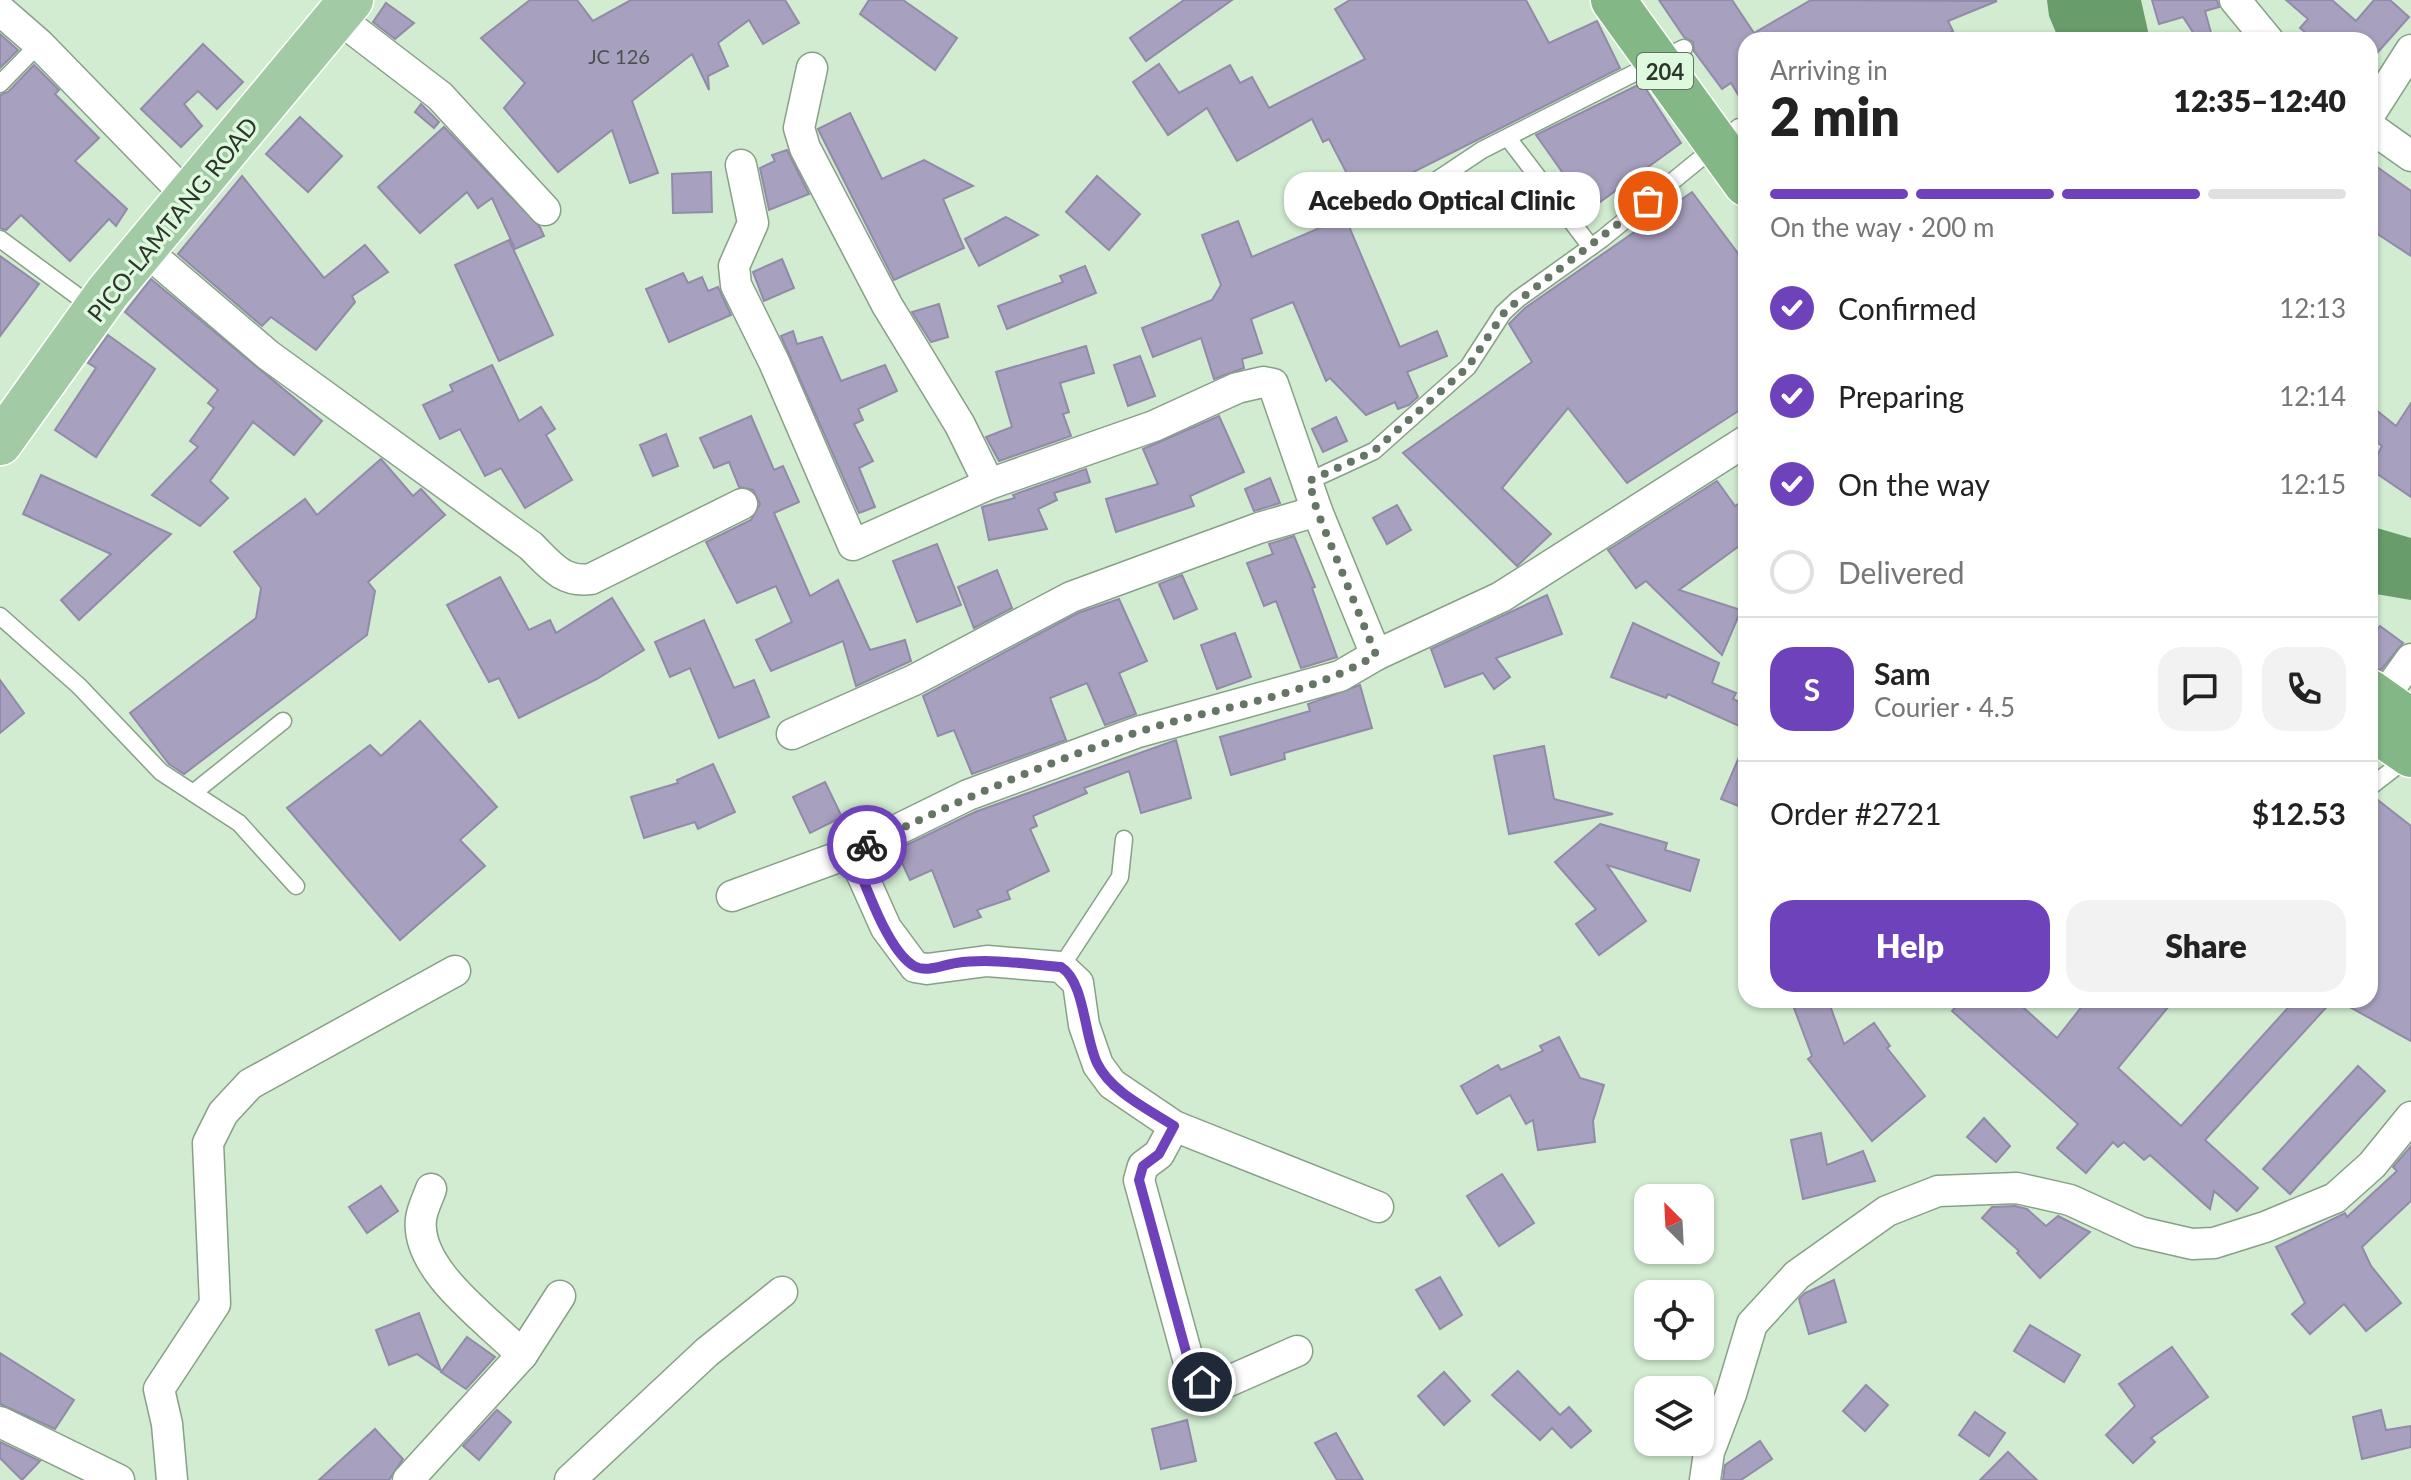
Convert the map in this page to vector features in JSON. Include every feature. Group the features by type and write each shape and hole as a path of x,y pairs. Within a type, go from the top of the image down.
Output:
{"highway":[{"name":"204","path":"1613,0 1671,55 1734,135"},
{"name":"204","path":"1650,0 1671,55"},
{"path":"2380,711 2411,755"}],"main road":[{"name":"PICO-LAMTANG ROAD","path":"13,425 95,309 344,8"}],"street":[{"path":"2235,0 2261,32"},
{"path":"344,8 440,96 545,210"},
{"path":"0,10 39,44 187,196"},
{"path":"2378,102 2411,50"},
{"path":"812,68 799,128 805,148 887,305 960,425 989,484"},
{"path":"2378,133 2411,156"},
{"path":"741,165 753,223 734,266 736,285 774,362 853,545 989,484 1154,426 1237,388 1263,382 1273,384 1279,393 1317,511 1376,655"},
{"path":"144,249 290,372 531,546 559,574 575,581 591,579 742,504"},
{"path":"732,896 852,852 968,795 1138,732 1340,676 1376,655 1501,597 1738,446"},
{"path":"792,734 914,680 1071,597 1245,533 1317,511"},
{"path":"2380,711 2411,659"},
{"path":"852,852 886,928 915,967 927,969 987,961 1061,967 1078,983 1084,1025 1098,1065 1112,1084 1174,1126 1378,1207"},
{"path":"172,1480 167,1424 159,1389 215,1304 208,1143 223,1113 250,1084 455,971"},
{"path":"1705,1480 1709,1452 1752,1324 1797,1275 1887,1211 1938,1191 2017,1188 2070,1200 2140,1232 2192,1244 2214,1243 2265,1227 2335,1198 2372,1165 2411,1117"},
{"path":"1174,1126 1159,1154 1143,1166 1139,1180 1191,1370 1202,1382 1220,1385 1297,1351"},
{"path":"431,1189 421,1218 429,1252 467,1305 497,1328 522,1355"},
{"path":"570,1480 707,1352 782,1292"},
{"path":"408,1480 522,1355 560,1296"},
{"path":"0,1422 119,1480"}],"lane":[{"path":"0,84 39,44"},
{"path":"1416,194 1508,138 1671,55"},
{"path":"1309,481 1374,451 1468,367 1506,310 1734,135"},
{"path":"1508,138 1591,247"},
{"path":"0,239 95,309"},
{"path":"0,616 79,686 161,772 239,823 296,886"},
{"path":"193,793 283,721"},
{"path":"2378,781 2411,755"},
{"path":"1061,967 1120,877 1124,839"}],"shaded area":[{"path":"2047,0 2141,0 2148,32 2056,32"},
{"path":"2378,528 2411,538 2411,600 2378,594"}],"building":[{"path":"530,0 577,0 593,21 631,0 785,0 799,23 763,44 749,20 718,43 728,66 708,76 709,90 692,54 632,101 658,173 630,183 612,130 558,172 504,108 525,83 481,38"},
{"path":"869,0 903,0 957,38 935,70 860,14"},
{"path":"1184,0 1232,0 1146,61 1130,38"},
{"path":"1350,0 1526,0 1549,43 1597,21 1620,68 1360,199 1329,139 1323,142 1312,119 1237,161 1207,108 1168,135 1133,82 1159,64 1179,93 1230,65 1240,83 1252,77 1269,108 1365,59 1335,9"},
{"path":"1659,0 1732,0 1753,32 1738,32 1738,95 1731,83 1722,89 1694,51 1693,42 1684,37"},
{"path":"1811,0 1997,1 1948,21 1953,31 1756,32"},
{"path":"2152,0 2217,0 2219,7 2205,11 2211,32 2193,32 2183,17 2159,24"},
{"path":"2286,0 2332,0 2356,21 2374,0 2390,0 2409,17 2378,52 2378,32 2305,32 2300,28 2308,19"},
{"path":"386,3 414,23 395,39 373,22"},
{"path":"0,34 18,50 0,68"},
{"path":"203,44 243,82 217,109 198,91 184,104 202,126 181,147 141,109"},
{"path":"34,65 59,90 55,94 99,138 75,161 127,209 116,226 109,219 70,261 21,215 6,230 0,228 0,95 8,92"},
{"path":"1642,83 1681,143 1589,210 1536,135"},
{"path":"421,104 439,122 434,128 415,112"},
{"path":"850,113 882,179 924,160 973,186 943,199 964,248 894,280 818,129"},
{"path":"300,117 342,156 308,192 266,154"},
{"path":"444,127 540,227 544,236 515,249 492,198 478,208 467,192 420,233 378,187"},
{"path":"787,150 809,194 769,210 760,168 775,161 772,155"},
{"path":"2378,168 2411,191 2411,256 2378,234"},
{"path":"711,172 712,212 673,213 672,174"},
{"path":"242,176 324,278 365,245 388,272 352,296 355,302 316,350 271,317 262,326 178,254"},
{"path":"1097,176 1140,214 1109,250 1066,212"},
{"path":"1692,192 1738,253 1738,411 1627,483 1568,408 1502,488 1551,534 1517,566 1403,453 1532,362 1509,324 1525,308"},
{"path":"1006,217 1038,235 979,266 965,239"},
{"path":"1345,217 1400,347 1437,331 1447,356 1407,372 1418,397 1409,405 1398,409 1395,402 1366,415 1330,378 1326,381 1293,302 1251,319 1262,353 1242,359 1244,368 1214,379 1201,338 1153,357 1142,328 1212,300 1221,285 1202,235 1238,221 1252,257"},
{"path":"509,240 553,335 499,361 455,265"},
{"path":"0,256 39,284 0,336"},
{"path":"782,259 794,288 764,301 753,272"},
{"path":"1085,266 1096,293 1007,329 998,306 1063,282 1060,276"},
{"path":"683,273 688,283 702,277 708,291 718,287 731,315 669,342 646,289"},
{"path":"151,279 322,421 294,455 253,422 210,481 228,498 200,526 152,495 198,447 190,441 214,408 208,403 218,390 125,312"},
{"path":"939,304 948,337 931,342 912,312"},
{"path":"793,331 797,344 822,337 841,381 885,365 897,391 858,409 863,420 854,424 873,461 859,468 875,507 859,513 781,336"},
{"path":"108,335 155,369 96,457 55,430 96,368 88,363"},
{"path":"1086,346 1094,373 1060,383 1069,412 1063,414 1071,436 999,461 986,437 1012,427 996,372"},
{"path":"1140,356 1155,396 1128,406 1114,365"},
{"path":"492,365 519,421 541,407 555,429 546,435 572,480 525,508 501,468 485,476 460,429 440,439 423,405 453,391 450,385"},
{"path":"2411,403 2411,497 2378,474 2378,454 2382,446 2378,443 2378,411 2396,426"},
{"path":"751,416 774,470 783,466 799,502 774,513 810,596 838,580 870,650 905,640 911,661 856,686 843,641 771,671 756,640 792,622 776,586 737,603 706,542 751,520 760,504 753,490 739,487 729,462 714,468 700,438"},
{"path":"1219,416 1244,472 1190,496 1194,506 1116,532 1106,499 1158,484 1143,449"},
{"path":"1336,417 1347,441 1323,452 1312,429"},
{"path":"666,434 678,466 653,476 640,445"},
{"path":"381,459 413,496 421,489 445,515 368,582 375,591 367,635 184,774 169,764 130,713 256,618 261,588 234,552 305,499 317,515"},
{"path":"1086,469 1090,482 1054,493 1057,500 1038,509 1047,529 989,540 982,507 1015,498 1013,495"},
{"path":"41,475 171,534 79,620 61,600 111,554 23,514"},
{"path":"1270,478 1280,503 1254,511 1245,489"},
{"path":"1717,481 1735,506 1738,504 1738,547 1679,590 1738,609 1738,617 1722,655 1646,581 1636,588 1608,550"},
{"path":"1397,505 1411,530 1387,544 1373,518"},
{"path":"1294,536 1315,587 1312,588 1337,657 1301,668 1276,601 1264,606 1247,563 1273,554 1269,544"},
{"path":"937,544 961,605 917,622 893,561"},
{"path":"997,570 1012,608 974,628 958,587"},
{"path":"1182,575 1197,609 1174,619 1159,584"},
{"path":"500,577 529,630 550,620 556,633 612,598 644,650 597,679 519,718 499,678 489,682 447,605"},
{"path":"1547,595 1562,634 1496,658 1510,677 1494,689 1483,673 1445,687 1431,649"},
{"path":"1119,599 1147,661 1119,673 1136,714 1105,725 1087,683 1050,698 1066,740 972,774 954,730 938,736 923,696 1078,613"},
{"path":"704,620 734,688 754,680 769,717 719,738 690,668 670,677 655,642"},
{"path":"1633,623 1719,663 1712,683 1736,693 1733,699 1738,701 1738,725 1668,694 1666,698 1611,677"},
{"path":"2380,626 2403,643 2381,670 2378,669"},
{"path":"1235,633 1251,677 1217,689 1201,645"},
{"path":"0,680 24,713 0,733"},
{"path":"1360,685 1372,728 1284,753 1285,759 1231,775 1220,737 1310,711 1308,704"},
{"path":"420,721 497,807 460,840 485,866 400,940 287,808 370,745 381,756"},
{"path":"1176,740 1191,798 1141,813 1129,771 1084,788 1087,793 1033,816 1037,826 1030,829 1049,871 1007,891 1010,899 977,910 981,917 954,927 932,870 910,880 896,850 975,812"},
{"path":"1544,746 1554,799 1613,814 1509,834 1494,756"},
{"path":"1738,760 1738,806 1721,799"},
{"path":"713,764 735,812 698,829 695,822 644,838 631,797 678,783 677,780"},
{"path":"825,782 842,817 810,833 793,797"},
{"path":"2378,800 2411,826 2411,1041 2351,1008 2378,1008"},
{"path":"1600,824 1667,843 1665,850 1699,860 1690,891 1607,865 1646,921 1599,955 1576,924 1596,909 1555,862"},
{"path":"1794,1008 1831,1008 1844,1044 1874,1023 1890,1046 1887,1048 1925,1096 1872,1141 1808,1059 1812,1056"},
{"path":"1955,1008 2024,1008 2057,1038 2081,1008 2167,1008 2118,1068 2181,1126 2288,1008 2326,1008 2205,1140 2258,1188 2237,1211 2214,1191 2210,1209 2150,1155 2144,1160 2124,1142 2118,1147 2113,1142 2086,1173 2057,1148 2078,1124 1952,1011"},
{"path":"1559,1037 1580,1078 1604,1085 1593,1121 1595,1142 1538,1150 1533,1120 1526,1124 1510,1095 1477,1114 1461,1086 1498,1065 1501,1070 1543,1051 1540,1046"},
{"path":"2358,1066 2385,1091 2290,1194 2263,1169"},
{"path":"1984,1118 2010,1146 1996,1162 1967,1137"},
{"path":"1821,1133 1827,1165 1863,1151 1875,1181 1803,1199 1791,1140"},
{"path":"2411,1146 2411,1201 2362,1247 2371,1266 2401,1303 2366,1331 2344,1304 2310,1334 2292,1314 2305,1303 2276,1247 2345,1213 2347,1217 2397,1171 2393,1167"},
{"path":"1502,1174 1534,1223 1499,1246 1467,1196"},
{"path":"381,1186 398,1211 367,1233 349,1207"},
{"path":"1992,1207 2027,1209 2046,1226 2058,1216 2090,1232 2040,1278 2017,1253 2019,1251 1982,1218"},
{"path":"1440,1277 1462,1315 1440,1329 1416,1290"},
{"path":"1834,1280 1846,1322 1809,1334 1799,1299 1805,1293"},
{"path":"419,1313 441,1371 417,1354 389,1365 376,1330"},
{"path":"2030,1325 2080,1355 2064,1382 2014,1351"},
{"path":"467,1337 495,1357 466,1389 441,1372"},
{"path":"2172,1347 2208,1397 2151,1438 2155,1442 2133,1463 2106,1435 2135,1406 2119,1384"},
{"path":"0,1353 74,1400 55,1429 0,1404"},
{"path":"1518,1371 1560,1415 1569,1407 1591,1431 1571,1448 1552,1428 1540,1440 1492,1395"},
{"path":"1444,1372 1470,1401 1444,1425 1418,1396"},
{"path":"1866,1385 1888,1405 1865,1431 1843,1411"},
{"path":"497,1410 511,1422 479,1460 463,1446"},
{"path":"2381,1410 2386,1430 2411,1426 2411,1447 2362,1459 2353,1417"},
{"path":"1975,1412 2005,1433 1989,1456 1959,1435"},
{"path":"1187,1420 1196,1461 1161,1469 1152,1429"},
{"path":"375,1429 403,1459 389,1480 319,1480"},
{"path":"1336,1433 1363,1480 1337,1480 1315,1443"},
{"path":"1760,1441 1772,1459 1741,1480 1723,1480 1725,1465"},
{"path":"0,1442 40,1461 22,1480 0,1458"},
{"path":"2008,1452 2037,1480 1980,1480"}],"way so far":[{"path":"867,845 968,795 1096,747 1205,712 1287,694 1340,676 1376,655 1317,511 1309,481 1374,451 1468,367 1503,313 1518,299 1602,239 1648,201"}],"place":[{"name":"Acebedo Optical Clinic","path":"1648,201"}],"route":[{"path":"867,845 852,852 886,928 906,959 915,967 927,969 987,961 1061,967 1071,973 1078,983 1084,1025 1098,1065 1112,1084 1174,1126 1159,1154 1143,1166 1139,1180 1191,1370 1202,1382"}]}
